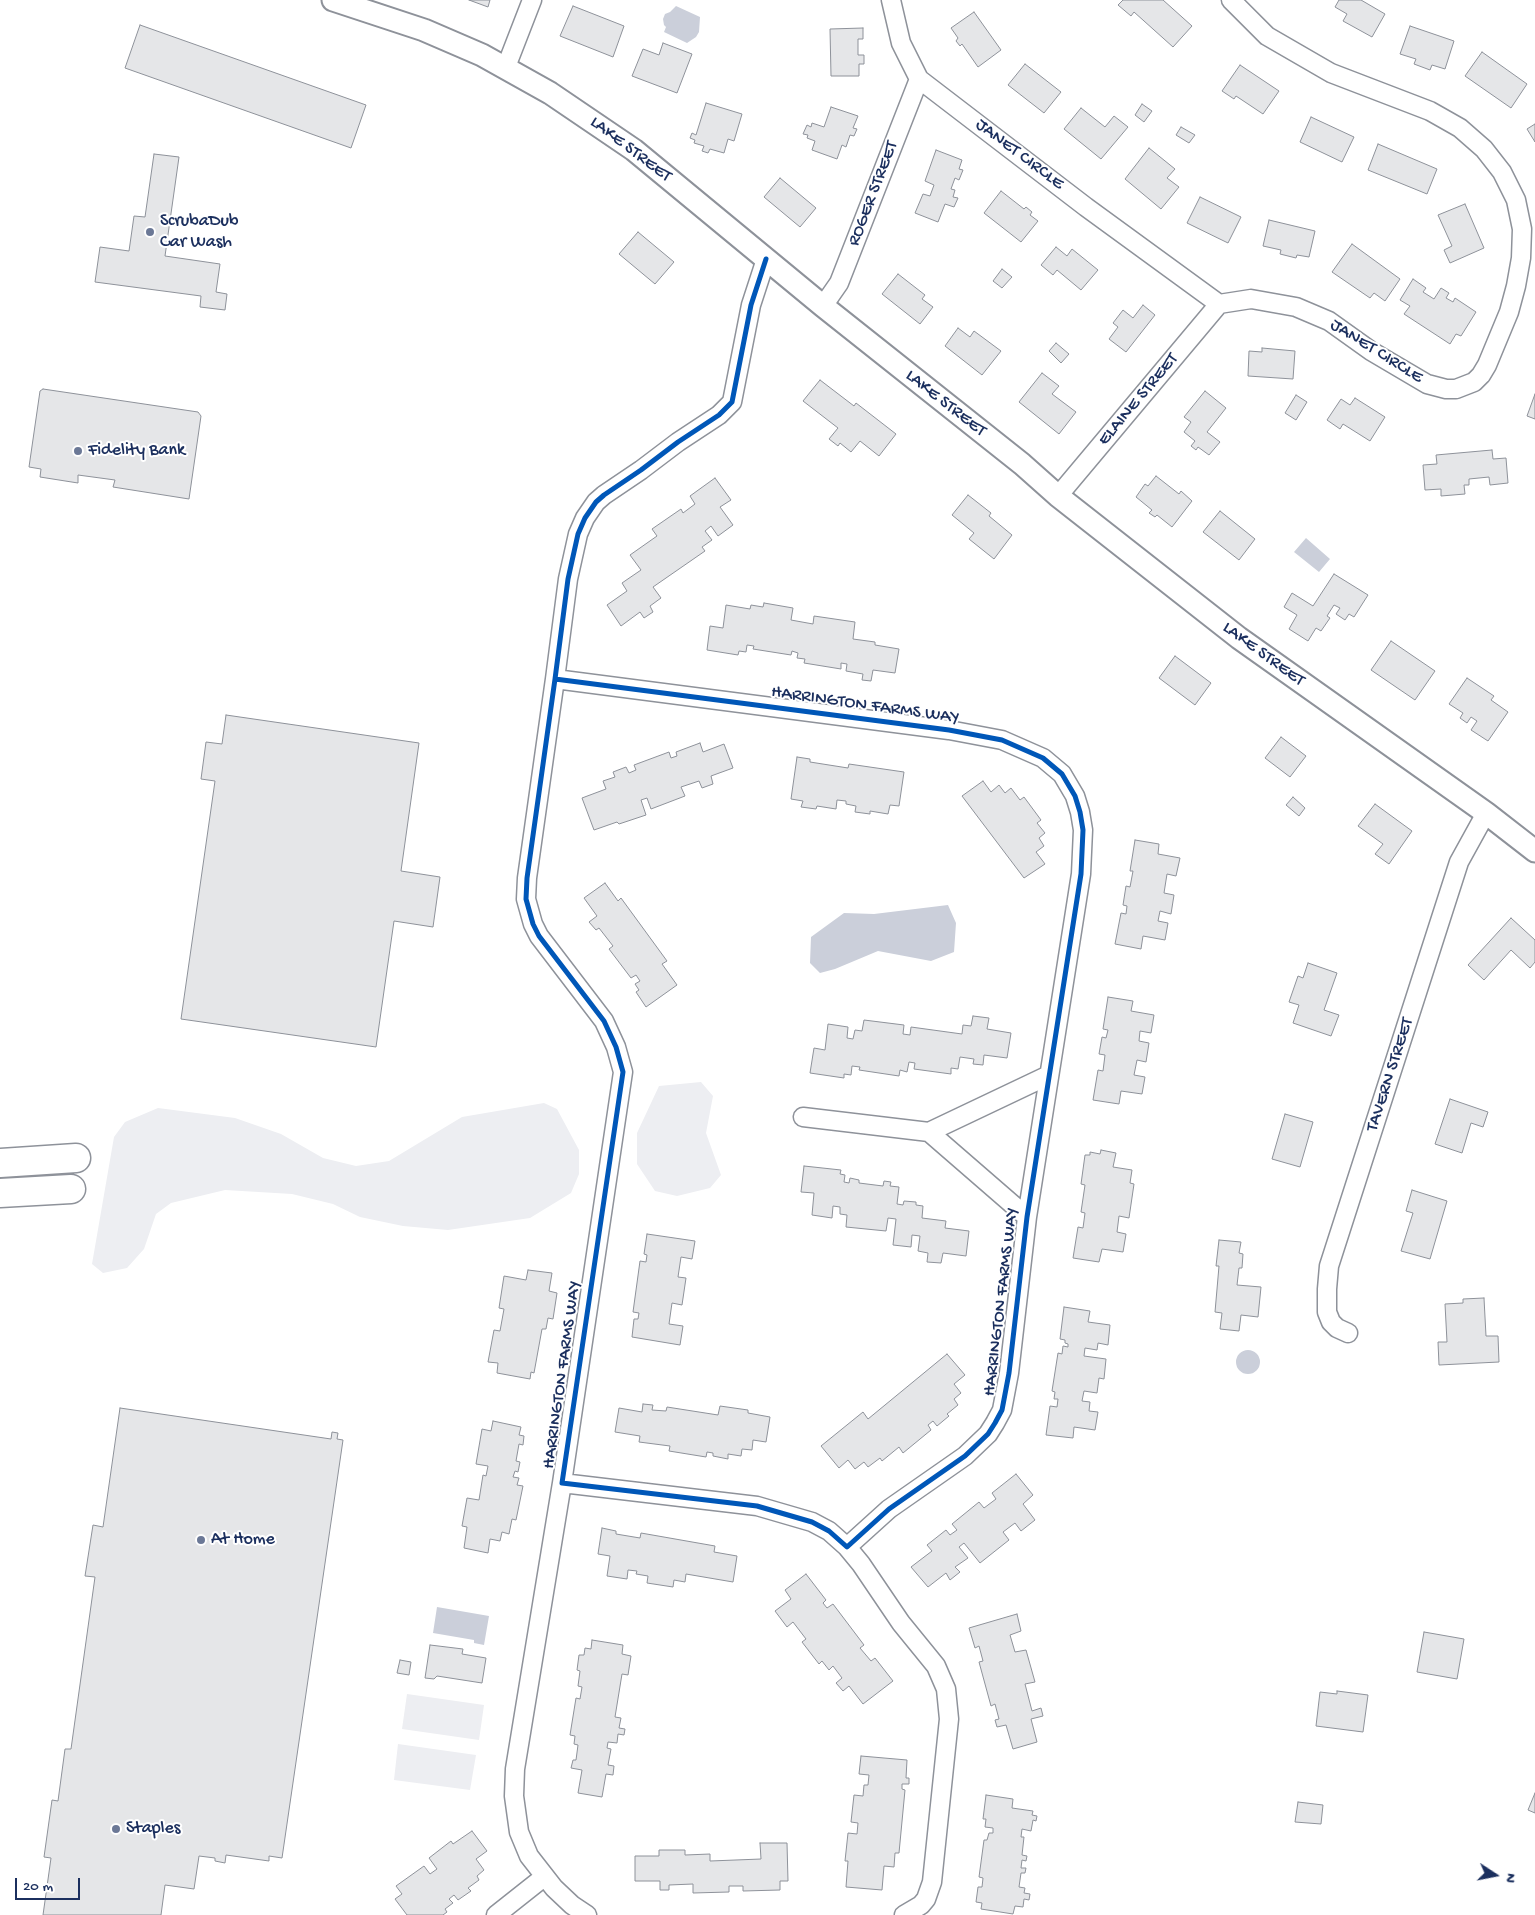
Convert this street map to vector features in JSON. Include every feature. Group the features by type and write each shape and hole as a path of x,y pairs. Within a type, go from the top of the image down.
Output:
{"highway":[{"path":"0,1163 76,1158"},
{"path":"0,1193 72,1189"}],"street":[{"name":"LAKE STREET","path":"333,0 427,32 482,54 550,93 634,150 823,306 1022,464 1058,496 1239,638 1486,813 1535,850"},
{"path":"506,67 532,0"},
{"name":"JANET CIRCLE","path":"891,0 901,43 919,79 1084,205 1219,304 1251,299 1296,308 1329,321 1371,352 1427,384 1446,389 1474,382 1487,365 1509,312 1521,258 1522,229 1516,200 1502,172 1484,149 1460,128 1430,111 1325,69 1267,36 1231,0"},
{"name":"ROGER STREET","path":"823,306 839,283 919,79"},
{"name":"HARRINGTON FARMS WAY","path":"587,1915 564,1897 544,1877 529,1856 519,1832 514,1787 515,1769 562,1483 623,1072 616,1047 604,1021 539,936 533,924 526,899 527,878 568,579 578,534 585,518 596,502 604,495 719,415 732,402 751,305 766,259"},
{"name":"ELAINE STREET","path":"1058,496 1219,304"},
{"name":"HARRINGTON FARMS WAY","path":"555,679 948,730 1002,740 1050,762 1062,774 1075,796 1082,821 1083,837 1080,874 1027,1217 1009,1373 999,1418 988,1434 965,1456 889,1509 847,1547"},
{"name":"TAVERN STREET","path":"1348,1332 1337,1328 1331,1322 1327,1312 1329,1266 1459,862 1486,813"},
{"path":"803,1117 929,1132 1049,1075"},
{"name":"HARRINGTON FARMS WAY","path":"929,1132 1027,1217"},
{"name":"HARRINGTON FARMS WAY","path":"562,1483 757,1506 812,1522 828,1530 847,1547 861,1564 901,1623 936,1666 946,1689 949,1719 932,1882 926,1899 921,1905 904,1915"},
{"path":"496,1915 544,1877"}],"shaded area":[{"path":"676,6 700,17 699,32 696,37 687,43 664,32 666,27 663,19 665,14"},
{"path":"1306,538 1330,559 1319,572 1294,552"},
{"path":"948,905 956,923 954,952 931,961 878,951 835,969 820,973 810,963 811,937 844,913 874,914"},
{"path":"701,1082 713,1096 706,1133 721,1175 710,1188 677,1196 655,1191 637,1164 637,1133 659,1086"},
{"path":"544,1103 557,1109 579,1150 579,1174 571,1193 530,1218 448,1230 403,1226 360,1217 333,1204 292,1194 225,1190 171,1203 156,1214 144,1249 127,1268 103,1273 92,1264 114,1137 125,1122 158,1108 235,1118 281,1134 323,1158 356,1166 389,1161 462,1117"},
{"path":"1248,1350 1257,1353 1260,1362 1257,1371 1248,1374 1239,1371 1236,1362 1239,1353"},
{"path":"437,1607 489,1616 484,1645 474,1643 474,1640 433,1633"},
{"path":"407,1694 484,1705 479,1740 402,1729"},
{"path":"398,1744 476,1755 470,1790 394,1780"}],"building":[{"path":"469,0 490,0 488,7"},
{"path":"1123,0 1163,0 1192,26 1173,47 1134,12 1131,16 1118,5"},
{"path":"1339,0 1361,0 1385,14 1372,37 1343,21 1347,14 1335,7"},
{"path":"573,6 624,26 613,57 560,36"},
{"path":"974,12 1001,50 978,67 962,44 960,46 956,41 958,38 951,28"},
{"path":"140,25 366,105 351,148 125,68"},
{"path":"1410,26 1454,41 1445,69 1432,65 1430,70 1414,64 1416,59 1400,54"},
{"path":"863,28 863,39 858,39 858,55 864,55 864,64 859,64 859,76 831,76 830,29"},
{"path":"663,43 692,54 677,93 632,76 643,49 659,55"},
{"path":"1482,52 1527,84 1511,108 1465,76"},
{"path":"1025,64 1061,92 1044,113 1008,85"},
{"path":"1240,65 1279,91 1263,114 1236,96 1234,99 1222,91"},
{"path":"706,103 742,114 734,141 728,139 724,153 710,149 708,153 702,151 704,146 694,143 695,140 690,138 692,133 696,135"},
{"path":"1142,104 1152,111 1144,122 1135,115"},
{"path":"831,107 858,116 853,128 857,129 854,136 850,135 846,147 842,145 837,159 812,150 815,141 807,138 808,135 803,134 807,125 811,127 812,123 824,127"},
{"path":"1081,108 1105,127 1114,116 1128,127 1101,159 1064,129"},
{"path":"1311,117 1354,137 1342,162 1300,142"},
{"path":"1535,124 1535,142 1527,129"},
{"path":"1181,127 1195,135 1189,143 1176,135"},
{"path":"1378,144 1437,169 1427,194 1368,170"},
{"path":"1149,148 1175,169 1167,178 1179,187 1161,209 1125,179"},
{"path":"936,150 962,160 959,169 963,170 959,180 955,178 951,189 955,190 953,197 958,198 954,207 945,204 938,222 915,213 923,194 930,196 934,185 925,181"},
{"name":"ScrubaDub Car Wash","path":"154,154 179,157 165,256 220,264 216,292 227,294 225,310 200,307 201,296 95,282 100,247 129,251 134,216 145,217"},
{"path":"780,178 816,208 800,227 764,197"},
{"path":"1001,191 1024,209 1026,207 1032,212 1030,215 1038,221 1021,242 984,213"},
{"path":"1200,197 1241,217 1228,243 1187,223"},
{"path":"1465,204 1484,248 1450,263 1444,250 1452,246 1438,215"},
{"path":"1269,220 1315,231 1309,257 1297,255 1296,258 1280,254 1281,250 1263,246"},
{"path":"638,232 674,262 655,284 619,254"},
{"path":"1352,244 1400,279 1385,301 1374,293 1370,298 1332,272"},
{"path":"1056,247 1067,256 1072,249 1098,270 1081,290 1057,270 1053,275 1041,265"},
{"path":"1002,269 1012,277 1002,288 993,281"},
{"path":"898,274 925,295 922,299 933,307 920,324 882,294"},
{"path":"1413,279 1426,288 1423,292 1434,299 1441,288 1449,293 1446,298 1453,302 1455,298 1476,312 1461,336 1456,334 1450,344 1404,314 1410,306 1400,300"},
{"path":"1143,305 1155,315 1126,352 1109,339 1118,327 1113,323 1123,310 1133,318"},
{"path":"958,328 970,337 974,331 1001,351 982,375 945,346"},
{"path":"1056,343 1069,354 1061,363 1049,351"},
{"path":"1262,348 1295,351 1293,379 1248,376 1249,351 1262,352"},
{"path":"1042,373 1059,386 1052,394 1076,412 1059,434 1019,402"},
{"path":"820,380 854,406 856,403 896,434 879,456 860,441 851,452 840,443 838,446 829,439 838,428 803,401"},
{"path":"43,389 198,412 201,416 189,499 113,487 115,480 78,475 78,483 40,477 41,469 29,467 40,391"},
{"path":"1205,391 1226,408 1207,432 1220,442 1209,455 1198,447 1196,450 1191,446 1195,441 1184,432 1191,422 1184,417"},
{"path":"1535,394 1535,419 1527,416"},
{"path":"1296,395 1307,402 1296,420 1285,413"},
{"path":"1355,398 1385,417 1370,441 1343,424 1340,429 1327,420 1341,399 1350,405"},
{"path":"1492,450 1493,459 1506,458 1508,483 1490,485 1489,477 1469,479 1469,485 1464,485 1465,494 1441,496 1441,489 1425,490 1423,465 1437,464 1436,455"},
{"path":"1156,476 1179,494 1181,491 1192,501 1172,527 1157,515 1155,517 1149,513 1152,510 1136,497 1145,484 1148,486"},
{"path":"715,478 731,500 720,507 733,525 718,536 711,526 705,531 712,540 702,547 705,551 653,587 661,598 650,606 653,612 644,618 640,612 621,626 607,605 627,591 622,583 641,570 630,555 657,536 652,529 681,509 683,513 695,504 690,496"},
{"path":"968,495 991,513 989,516 1012,535 994,559 969,539 974,533 952,515"},
{"path":"1220,511 1255,539 1239,560 1203,532"},
{"path":"1334,574 1368,595 1354,617 1349,614 1345,620 1336,614 1340,608 1334,605 1327,616 1330,618 1321,631 1316,628 1308,641 1289,629 1297,615 1284,607 1292,593 1313,606"},
{"path":"764,603 793,608 791,620 813,624 814,616 855,622 853,639 875,642 875,645 899,649 895,673 873,670 871,681 862,680 863,674 846,671 847,664 841,663 841,669 804,663 805,659 797,658 798,653 792,651 791,655 753,649 754,646 747,645 746,652 739,651 738,655 707,650 710,626 723,628 726,605 750,609 751,605 763,607"},
{"path":"1391,641 1435,671 1415,700 1371,670"},
{"path":"1175,656 1211,683 1195,705 1159,678"},
{"path":"1467,678 1494,696 1491,700 1508,712 1488,741 1471,730 1477,721 1471,717 1467,723 1460,718 1463,713 1449,704"},
{"path":"226,715 419,743 401,871 440,877 433,927 394,921 376,1047 181,1019 215,781 201,779 206,742 222,744"},
{"path":"1281,737 1306,756 1290,777 1265,758"},
{"path":"700,743 703,752 724,744 733,768 711,776 713,784 702,788 699,781 681,787 685,796 651,809 647,798 641,800 646,815 594,830 582,798 606,789 603,781 615,777 613,772 626,767 629,773 636,770 634,765 669,752 671,758 677,756 676,752"},
{"path":"797,757 810,759 810,762 848,768 849,764 904,772 899,806 890,805 888,814 870,811 870,814 855,812 856,806 846,804 846,801 837,800 836,809 817,806 816,809 801,807 803,801 791,799"},
{"path":"983,781 991,792 999,785 1005,793 1011,788 1020,800 1024,797 1041,820 1037,823 1045,833 1039,838 1044,846 1036,852 1045,864 1024,878 962,796"},
{"path":"1293,797 1305,808 1299,816 1286,805"},
{"path":"1375,804 1412,831 1389,864 1375,854 1383,844 1358,826"},
{"path":"1135,840 1159,844 1158,854 1180,858 1176,876 1167,874 1164,893 1174,895 1171,914 1160,911 1158,921 1168,923 1165,940 1143,936 1141,949 1115,944 1121,913 1126,914 1127,906 1123,905 1126,886 1130,887 1133,871 1130,871"},
{"path":"605,883 618,901 621,898 667,961 662,964 677,985 646,1007 636,992 639,990 635,984 640,981 636,975 631,978 609,949 613,946 599,928 596,930 589,922 597,916 584,898"},
{"path":"1511,918 1535,940 1535,962 1530,968 1511,950 1484,980 1468,965"},
{"path":"1308,963 1337,973 1324,1010 1339,1015 1331,1036 1293,1023 1299,1005 1289,1002 1298,976 1303,978"},
{"path":"1108,997 1133,1001 1131,1011 1154,1015 1151,1033 1140,1031 1139,1041 1149,1043 1146,1062 1137,1060 1134,1075 1145,1077 1142,1094 1121,1091 1119,1104 1093,1100 1098,1070 1103,1071 1105,1055 1099,1054 1102,1037 1106,1038 1108,1030 1103,1029"},
{"path":"973,1016 989,1018 987,1029 1011,1033 1007,1058 984,1055 983,1065 973,1064 974,1059 960,1057 958,1069 951,1068 951,1074 914,1069 915,1063 909,1062 907,1072 900,1070 899,1076 859,1070 860,1067 852,1066 851,1075 844,1074 844,1078 810,1073 814,1048 825,1050 828,1024 848,1027 847,1038 853,1039 855,1030 862,1031 864,1020 904,1025 903,1034 910,1035 911,1027 962,1034 963,1025 971,1026"},
{"path":"1450,1099 1488,1112 1483,1127 1471,1123 1462,1153 1435,1144"},
{"path":"1285,1114 1313,1122 1300,1167 1272,1159"},
{"path":"1101,1150 1116,1153 1113,1167 1132,1170 1130,1183 1134,1184 1129,1218 1119,1216 1117,1232 1126,1234 1123,1252 1102,1249 1099,1262 1073,1258 1078,1227 1083,1228 1085,1213 1081,1212 1085,1185 1081,1184 1085,1155 1090,1155 1090,1152 1100,1154"},
{"path":"804,1166 841,1170 840,1174 845,1175 844,1182 849,1183 850,1178 859,1180 859,1183 883,1186 884,1181 891,1182 890,1186 899,1187 897,1204 903,1205 904,1201 916,1202 916,1205 923,1206 922,1218 946,1221 945,1228 969,1231 966,1256 943,1253 941,1263 927,1262 928,1253 918,1251 920,1236 912,1235 911,1247 893,1245 896,1219 888,1218 886,1231 846,1227 847,1215 840,1214 840,1207 833,1206 832,1218 812,1215 814,1193 801,1192"},
{"path":"1412,1190 1447,1201 1430,1259 1401,1251 1413,1213 1406,1211"},
{"path":"647,1234 695,1241 692,1259 681,1257 678,1277 686,1278 682,1305 672,1303 669,1324 683,1326 680,1345 632,1337 634,1319 638,1319 639,1313 633,1312 640,1261 646,1262 647,1255 644,1254"},
{"path":"1219,1240 1241,1242 1239,1253 1243,1254 1242,1268 1239,1268 1237,1285 1261,1287 1258,1317 1241,1315 1239,1331 1220,1329 1222,1313 1215,1312 1219,1266 1216,1266"},
{"path":"528,1270 552,1273 549,1291 557,1293 553,1319 548,1318 546,1329 542,1329 534,1373 531,1372 530,1379 497,1373 498,1363 488,1362 494,1330 500,1331 504,1309 499,1308 504,1276 526,1280"},
{"path":"1484,1298 1486,1336 1498,1336 1499,1362 1439,1365 1438,1342 1447,1342 1445,1304 1463,1303 1463,1299"},
{"path":"1064,1307 1090,1311 1088,1322 1110,1325 1108,1345 1098,1343 1097,1350 1085,1348 1084,1356 1106,1359 1104,1379 1099,1378 1097,1393 1084,1391 1082,1401 1090,1402 1089,1411 1098,1412 1095,1430 1074,1427 1073,1438 1046,1435 1050,1406 1057,1407 1058,1399 1054,1399 1055,1392 1052,1391 1058,1353 1062,1354 1063,1346 1068,1347 1065,1340 1060,1339"},
{"path":"947,1354 965,1375 954,1384 961,1393 954,1399 958,1405 947,1414 949,1416 937,1426 933,1421 928,1425 931,1430 903,1453 899,1447 882,1461 880,1458 868,1467 864,1462 855,1469 848,1460 839,1468 821,1446 863,1412 868,1419"},
{"path":"643,1404 653,1405 652,1410 666,1411 667,1407 718,1415 720,1406 748,1410 748,1413 770,1417 766,1442 753,1440 752,1450 742,1449 741,1456 728,1454 728,1459 713,1456 713,1453 707,1452 706,1457 669,1451 670,1446 639,1442 640,1436 615,1432 619,1408 642,1412"},
{"path":"120,1408 331,1439 332,1432 338,1433 337,1439 343,1440 282,1858 269,1856 269,1861 226,1855 225,1863 215,1861 215,1858 199,1856 194,1889 165,1885 161,1915 43,1915 51,1858 44,1857 52,1800 58,1801 65,1749 71,1749 95,1577 85,1576 93,1525 103,1527"},
{"path":"493,1421 521,1427 519,1435 524,1436 523,1445 519,1444 516,1461 520,1462 518,1472 515,1471 513,1477 519,1478 517,1485 523,1486 516,1520 512,1519 509,1534 502,1532 500,1541 490,1539 488,1553 464,1548 467,1527 462,1526 467,1498 479,1500 483,1475 486,1476 488,1466 476,1464 482,1429 491,1431"},
{"path":"1016,1474 1033,1495 1023,1504 1035,1520 1021,1531 1015,1523 1003,1532 1009,1540 980,1563 964,1543 959,1547 968,1558 955,1567 960,1572 950,1580 946,1573 928,1587 911,1567 932,1551 927,1545 946,1530 950,1535 957,1530 952,1524 979,1502 984,1508 996,1499 992,1493"},
{"path":"602,1528 616,1531 616,1534 640,1538 641,1533 715,1546 714,1552 737,1556 733,1582 686,1574 685,1582 674,1580 673,1587 647,1583 648,1576 636,1574 637,1571 628,1570 627,1579 607,1576 610,1556 598,1554"},
{"path":"806,1574 826,1600 823,1603 827,1608 833,1604 864,1645 860,1648 871,1661 875,1658 893,1681 863,1704 849,1686 843,1691 836,1683 842,1678 833,1666 829,1670 822,1661 819,1664 802,1642 806,1639 793,1622 787,1627 775,1611 791,1599 785,1590"},
{"path":"1017,1614 1021,1631 1010,1635 1015,1652 1026,1650 1035,1682 1025,1684 1032,1711 1041,1708 1043,1716 1031,1719 1037,1742 1013,1749 1006,1725 997,1727 995,1720 999,1719 995,1704 991,1706 979,1662 983,1661 979,1646 975,1648 969,1628"},
{"path":"1424,1632 1464,1639 1457,1679 1417,1672"},
{"path":"592,1640 623,1645 622,1654 631,1656 628,1675 622,1674 615,1717 621,1718 619,1728 625,1729 624,1735 618,1734 617,1743 608,1742 607,1748 611,1749 608,1765 614,1766 613,1775 606,1774 602,1797 578,1793 582,1770 571,1768 573,1760 576,1760 578,1745 574,1744 575,1736 570,1735 576,1698 580,1699 582,1687 578,1686 580,1671 577,1670 579,1655 584,1655 585,1648 591,1649"},
{"path":"430,1645 463,1649 462,1654 486,1658 482,1683 437,1676 434,1679 425,1678"},
{"path":"400,1660 411,1662 409,1675 397,1673"},
{"path":"1337,1691 1368,1695 1363,1732 1316,1726 1320,1692 1337,1694"},
{"path":"861,1756 907,1760 906,1778 909,1778 909,1784 902,1784 902,1789 905,1790 899,1853 895,1853 894,1867 884,1866 882,1890 846,1887 848,1861 845,1861 848,1833 857,1834 858,1823 851,1822 854,1795 863,1796 864,1785 868,1785 869,1775 859,1774"},
{"path":"1535,1793 1535,1813 1528,1810"},
{"path":"986,1795 1013,1799 1012,1808 1033,1811 1032,1815 1037,1816 1036,1821 1033,1820 1031,1831 1022,1829 1021,1837 1024,1837 1022,1855 1027,1856 1026,1861 1022,1860 1021,1868 1026,1868 1025,1873 1021,1873 1019,1887 1025,1888 1024,1893 1030,1894 1029,1900 1024,1899 1023,1907 1015,1906 1013,1914 981,1909 982,1903 976,1902 978,1887 982,1887 983,1878 979,1877 984,1840 987,1840 989,1833 993,1833 993,1828 985,1827 986,1819 983,1819"},
{"path":"1298,1802 1323,1805 1321,1824 1295,1822"},
{"path":"472,1831 487,1851 476,1859 484,1870 477,1876 479,1880 468,1888 471,1891 458,1900 454,1895 449,1899 453,1903 445,1909 447,1912 443,1915 407,1915 395,1899 402,1894 396,1886 424,1866 430,1874 437,1869 429,1858 451,1841 453,1844"},
{"path":"760,1843 787,1843 788,1881 780,1881 780,1890 743,1891 743,1886 729,1886 729,1892 693,1893 693,1884 669,1885 669,1890 660,1890 660,1881 635,1881 635,1856 659,1856 659,1850 685,1850 685,1855 710,1854 710,1861 761,1859"}],"cycle path":[{"path":"555,679 527,878 526,899 533,924 539,936 604,1021 616,1047 623,1072 562,1483 757,1506 812,1522 829,1531 847,1547 889,1509 965,1456 988,1434 1002,1410 1009,1373 1027,1217 1081,874 1083,830 1075,796 1062,774 1043,758 1002,740 949,730 555,679 568,579 578,534 585,518 596,502 604,495 719,415 732,402 751,305 766,259"}],"place":[{"name":"ScrubaDub Car Wash","path":"150,232"},
{"name":"Fidelity Bank","path":"78,451"},
{"name":"At Home","path":"201,1540"},
{"name":"Staples","path":"116,1829"}]}
